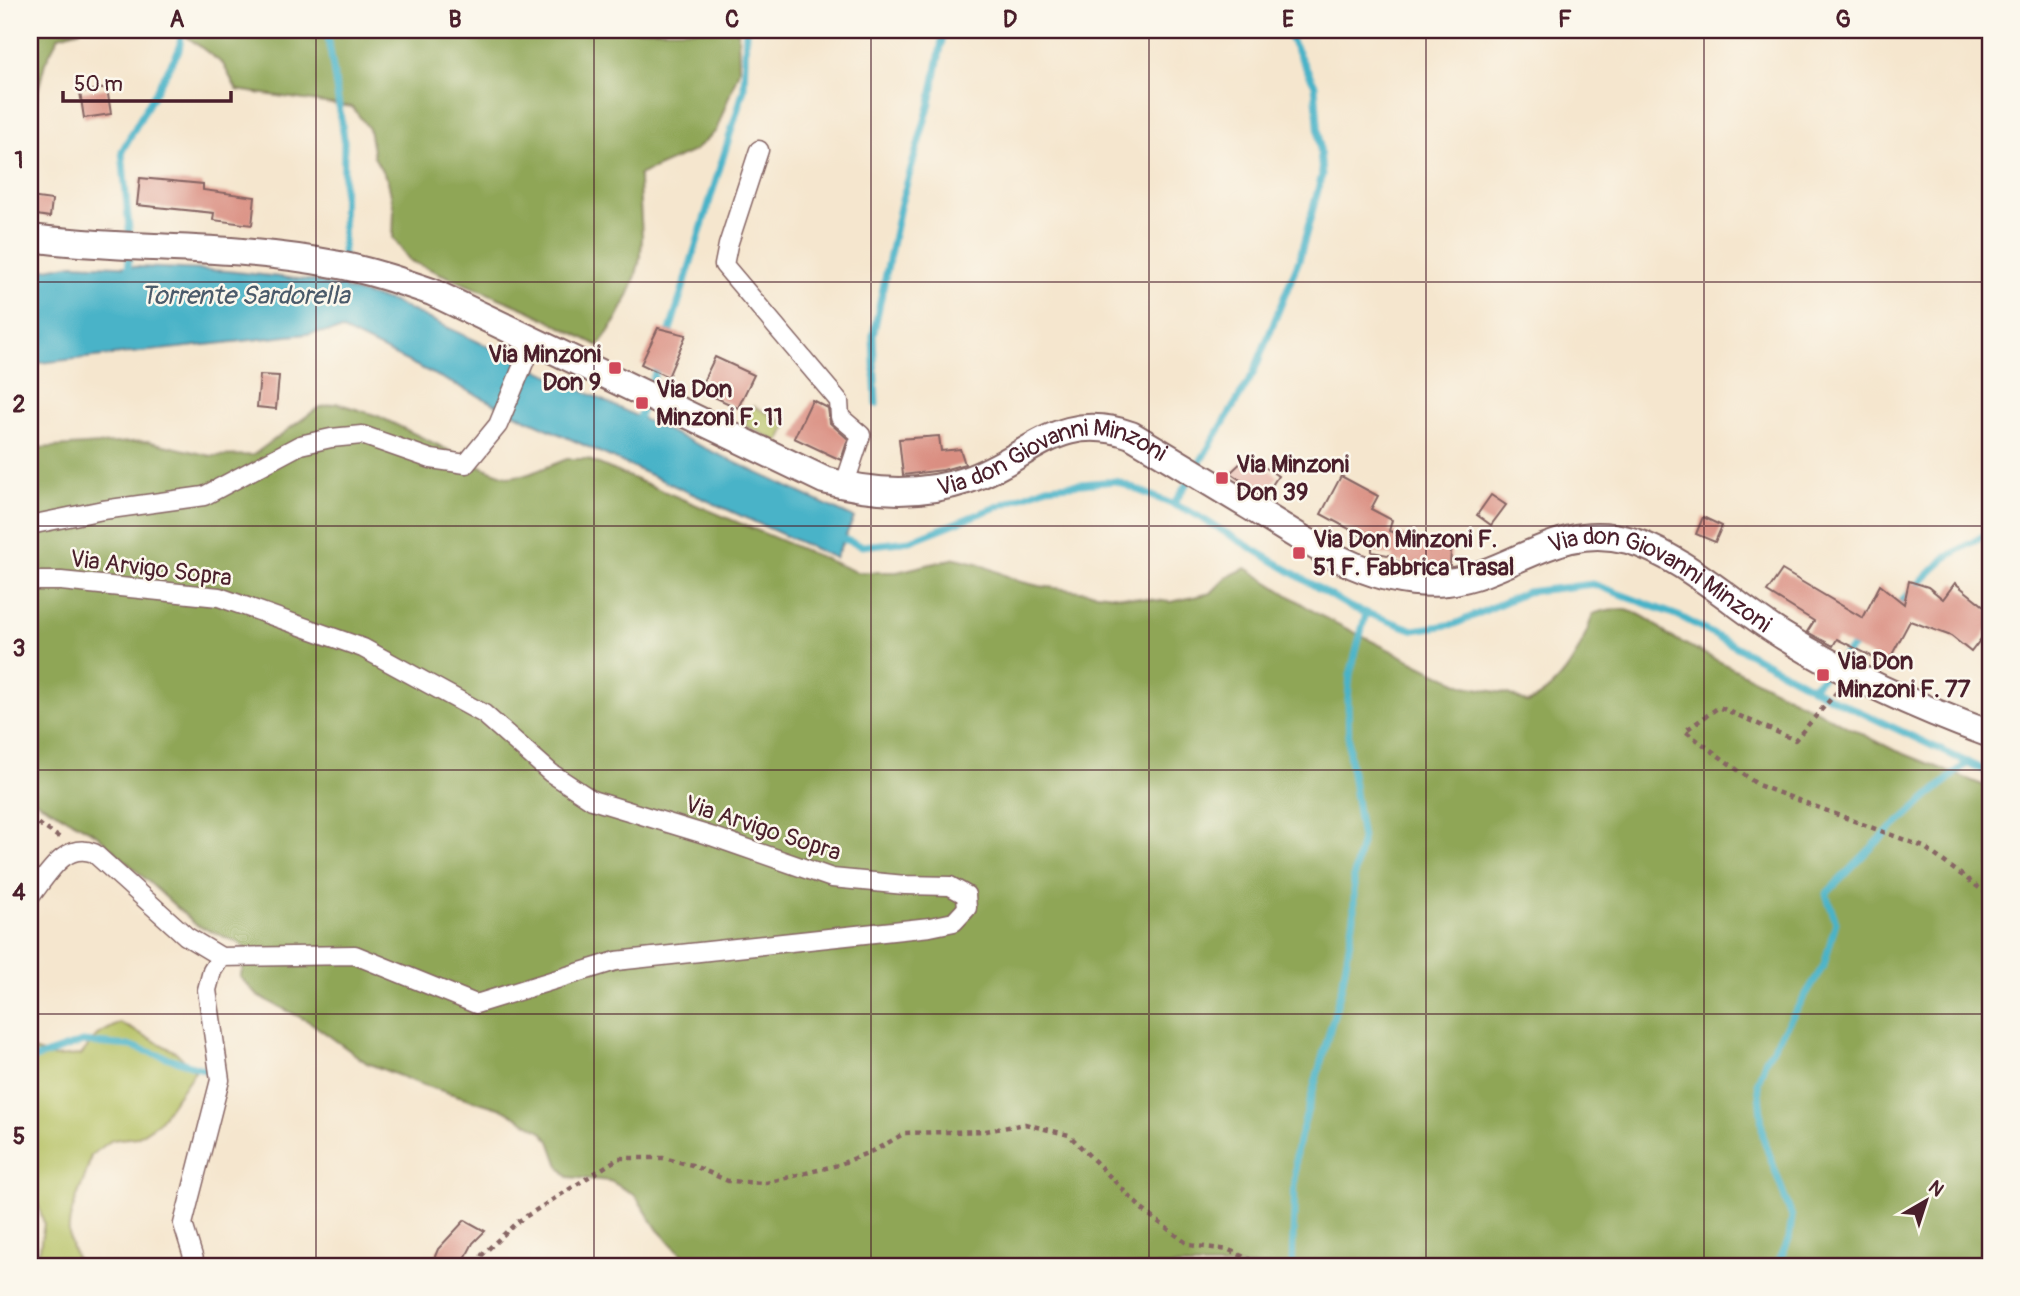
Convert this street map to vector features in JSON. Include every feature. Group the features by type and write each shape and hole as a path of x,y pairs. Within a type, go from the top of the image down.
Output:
{"main road":[{"name":"Via don Giovanni Minzoni","path":"30,238 110,246 224,251 344,266 432,292 531,346 824,480 844,486 898,491 937,488 989,471 1066,430 1082,426 1115,429 1131,435 1316,546 1384,577 1415,583 1446,582 1481,575 1554,542 1572,537 1609,536 1628,540 1665,556 1784,636 1851,675 1990,734"}],"street":[{"path":"759,150 727,245 724,265 839,401 840,417 861,435 844,486"},
{"name":"Via Arvigo Sopra","path":"30,525 103,510 204,496 300,445 331,438 362,435 431,459 466,464 498,425 531,346"},
{"name":"Via Arvigo Sopra","path":"30,581 61,581 219,597 363,648 484,714 551,773 592,800 714,837 832,878 905,886 950,886 965,895 967,908 954,922 930,927 616,961 476,1004 355,955 221,957"},
{"path":"30,897 65,855 75,849 94,853 186,936 221,957 212,971 207,990 220,1080 183,1224 196,1266"}],"path":[{"path":"1851,675 1795,740 1719,707 1685,730 1758,785 1924,847 1990,896"},
{"path":"30,818 75,849"},
{"path":"479,1266 482,1255 517,1222 618,1158 663,1158 692,1165 728,1181 766,1182 838,1165 877,1149 905,1133 986,1132 1025,1124 1069,1135 1143,1210 1189,1245 1229,1250 1264,1266"}],"green space":[{"path":"30,30 81,30 59,36 45,63 30,122"},
{"path":"178,30 738,30 739,70 716,131 694,151 639,175 642,236 638,265 629,294 599,346 530,311 410,261 393,238 394,210 388,181 374,157 369,129 352,107 237,90 223,64"},
{"path":"337,403 378,416 509,477 529,474 567,459 587,459 856,572 897,572 956,558 1039,586 1171,602 1211,593 1227,577 1246,568 1321,616 1426,668 1465,686 1508,694 1528,703 1541,696 1561,677 1577,654 1593,614 1615,609 1634,612 1669,636 1892,749 1990,788 1990,1266 693,1266 658,1230 635,1195 610,1181 568,1177 559,1166 550,1141 541,1131 505,1110 423,1085 367,1063 310,1022 258,996 240,977 249,952 239,943 196,925 96,834 30,798 30,445 38,448 147,441 211,456 253,455 318,408"},
{"path":"753,406 788,424 779,442 744,425"},
{"path":"120,1023 176,1052 195,1071 158,1123 137,1137 112,1140 91,1155 69,1223 69,1237 81,1266 32,1266 40,1248 44,1223 30,1180 30,1142 38,1098 30,1077 30,1049 55,1057 81,1055 97,1035"}],"water":[{"path":"73,264 227,271 316,281 393,302 854,518 835,558 526,419 343,330 30,364 30,272"}],"building":[{"path":"107,88 111,114 84,118 80,92"},
{"path":"140,178 203,184 203,190 255,197 252,225 213,220 214,213 137,205"},
{"path":"30,197 52,200 50,217 30,214"},
{"path":"658,328 686,335 668,377 641,364"},
{"path":"715,357 754,375 738,408 699,390"},
{"path":"260,375 279,376 276,409 257,407"},
{"path":"812,400 828,408 830,423 848,439 841,460 794,438"},
{"path":"939,436 941,451 960,449 965,464 903,475 899,439"},
{"path":"1248,456 1278,476 1265,496 1230,473"},
{"path":"1341,476 1378,496 1371,509 1392,520 1389,531 1451,551 1450,565 1421,567 1392,560 1393,556 1372,552 1372,541 1321,514"},
{"path":"1491,495 1506,505 1491,525 1477,515"},
{"path":"1703,517 1722,526 1715,542 1696,534"},
{"path":"1782,570 1863,618 1880,585 1904,604 1909,581 1928,587 1943,599 1955,583 1990,611 1990,627 1971,652 1951,636 1910,621 1887,664 1837,639 1833,646 1807,632 1814,621 1767,592"},
{"path":"465,1220 485,1231 473,1243 461,1266 431,1266 438,1249"}],"waterway":[{"path":"128,273 130,240 122,151 179,50 182,30"},
{"path":"327,30 344,138 343,259"},
{"path":"668,337 744,89 746,30"},
{"path":"876,404 873,336 900,207 930,103 944,30"},
{"path":"1197,467 1253,374 1299,260 1322,175 1315,85 1286,30"},
{"path":"341,298 343,271"},
{"path":"649,390 658,365"},
{"path":"636,426 645,401"},
{"path":"1173,505 1191,477"},
{"name":"Torrente Sardorella","path":"838,537 862,546 910,541 1047,487 1116,481 1191,512 1350,607 1414,630 1455,624 1527,592 1593,584 1681,617 1835,700 1990,773"},
{"path":"1895,607 1945,558 1990,532"},
{"path":"1292,1266 1296,1152 1342,986 1354,917 1354,875 1362,839 1349,753 1348,699 1350,675 1366,613"},
{"path":"1839,660 1858,642"},
{"path":"1811,688 1831,668"},
{"path":"1777,1266 1789,1239 1792,1217 1763,1137 1758,1082 1766,1059 1824,965 1836,922 1826,894 1883,836 1968,762"},
{"path":"30,1060 82,1042 131,1046 212,1072"}],"place":[{"name":"Via Minzoni Don 9","path":"615,368"},
{"name":"Via Don Minzoni F. 11","path":"642,403"},
{"name":"Via Minzoni Don 39","path":"1222,478"},
{"name":"Via Don Minzoni F. 51 F. Fabbrica Trasal","path":"1299,553"},
{"name":"Via Don Minzoni F. 77","path":"1823,675"}]}
